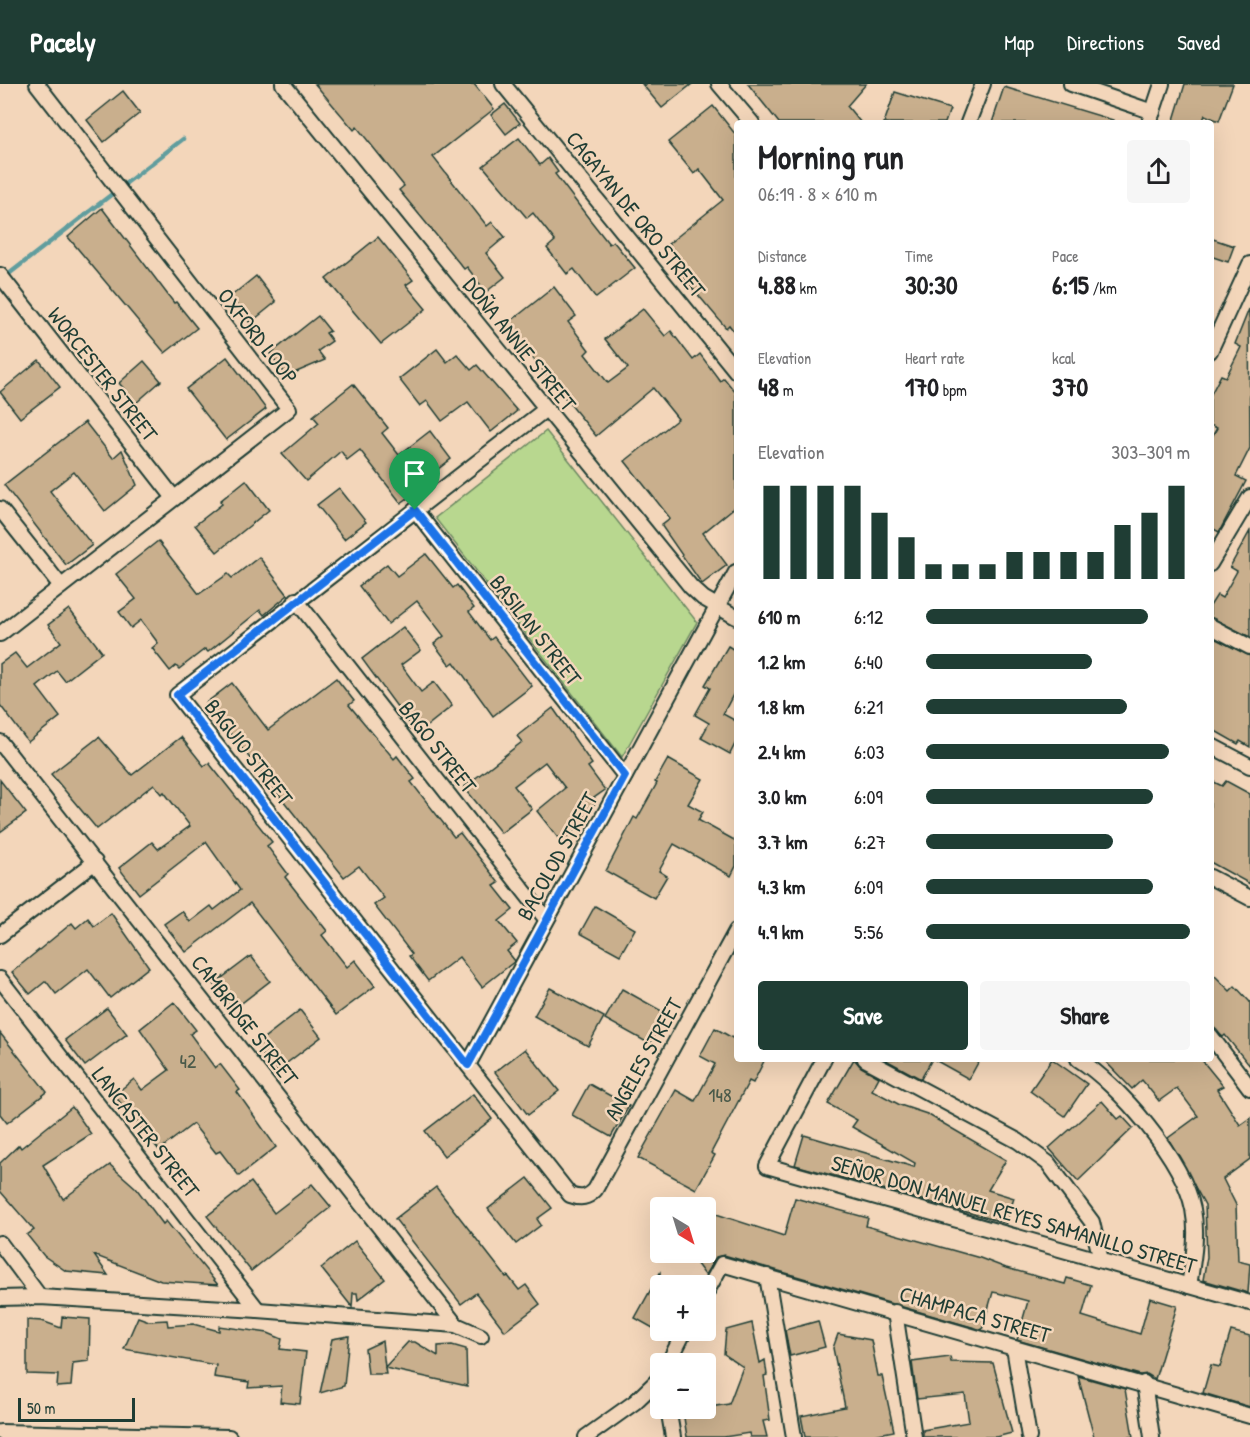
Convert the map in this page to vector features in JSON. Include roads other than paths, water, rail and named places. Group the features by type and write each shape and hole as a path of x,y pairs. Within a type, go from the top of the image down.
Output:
{"street":[{"name":"OXFORD LOOP","path":"0,634 289,409 37,84"},
{"name":"DOÑA ANNIE STREET","path":"283,84 691,587 734,616"},
{"name":"CAGAYAN DE ORO STREET","path":"503,84 734,369"},
{"path":"720,84 750,120"},
{"path":"969,120 983,84"},
{"path":"1071,84 1151,118 1162,84"},
{"path":"1214,342 1250,264"},
{"name":"WORCESTER STREET","path":"0,275 174,498"},
{"name":"BAGUIO STREET","path":"546,409 296,600 177,695 563,1188 578,1198"},
{"path":"1214,557 1250,497"},
{"path":"0,509 61,586"},
{"name":"BASILAN STREET","path":"415,510 625,776"},
{"name":"BACOLOD STREET","path":"468,1065 734,576"},
{"name":"BAGO STREET","path":"296,600 546,919"},
{"path":"1214,628 1250,647"},
{"name":"CAMBRIDGE STREET","path":"0,742 456,1325"},
{"path":"1214,747 1250,766"},
{"path":"0,935 95,862"},
{"path":"1214,879 1250,898"},
{"name":"ANGELES STREET","path":"578,1198 588,1197 595,1190 734,935"},
{"name":"LANCASTER STREET","path":"0,979 258,1310"},
{"path":"1214,1040 1250,1088"},
{"name":"SEÑOR DON MANUEL REYES SAMANILLO STREET","path":"822,1062 767,1166 1250,1303"},
{"path":"871,1062 1018,1142 1048,1163 1092,1221 1101,1260"},
{"path":"1083,1062 1098,1072 1138,1113 1181,1178 1192,1207 1195,1230 1189,1286"},
{"path":"0,1243 40,1297"},
{"name":"CHAMPACA STREET","path":"716,1275 722,1264 1144,1383 1250,1416"},
{"path":"767,1276 794,1437"},
{"name":"CAMBRIDGE STREET","path":"0,1298 40,1297 456,1325 481,1336"},
{"path":"895,1312 914,1437"},
{"path":"1014,1348 1029,1437"},
{"path":"1144,1383 1152,1437"},
{"path":"586,1437 635,1402 650,1388"},
{"path":"670,1419 673,1437"},
{"path":"0,1432 228,1437"}],"waterway":[{"path":"5,277 183,139"}]}
